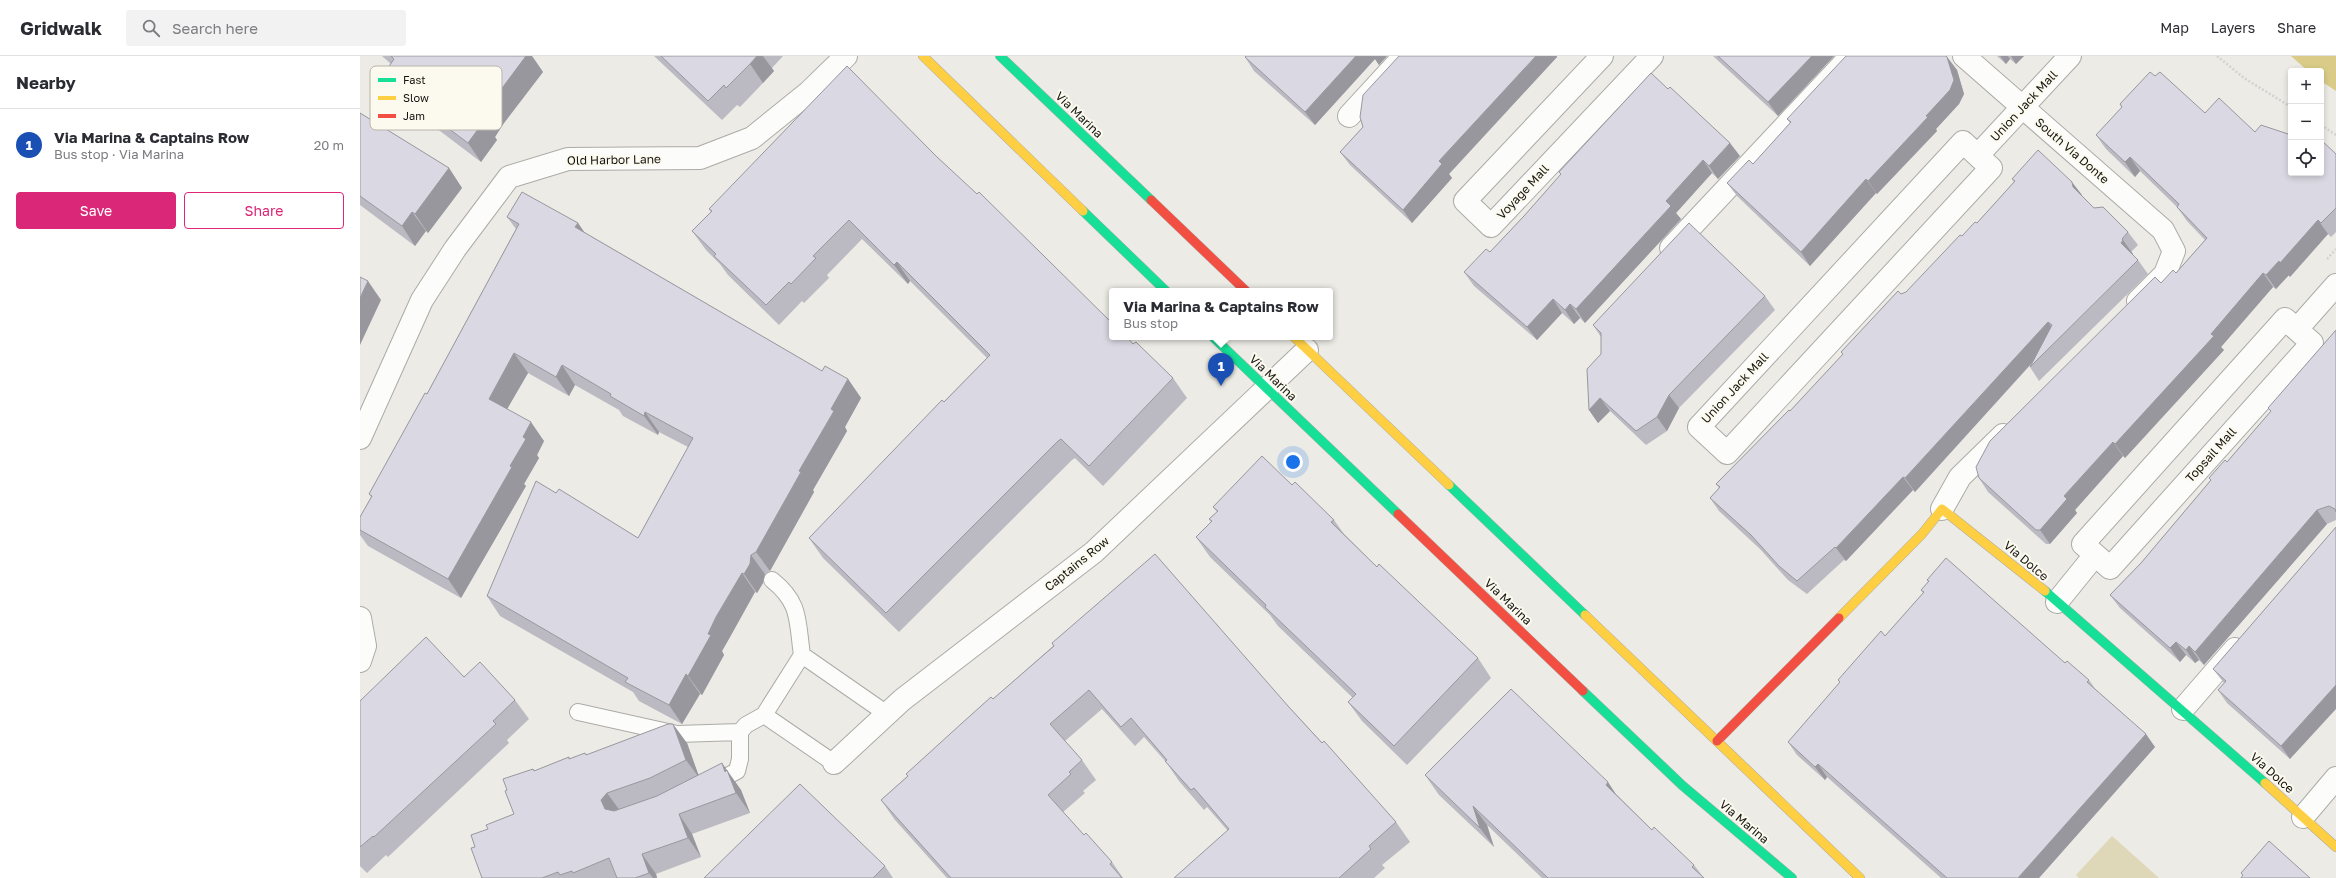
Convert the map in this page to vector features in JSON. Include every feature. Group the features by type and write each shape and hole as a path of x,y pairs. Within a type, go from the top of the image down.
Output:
{"street":[{"path":"922,56 1163,288"},
{"name":"Via Marina","path":"1000,56 1243,288"},
{"path":"1349,116 1404,56"},
{"name":"Voyage Mall","path":"1602,56 1465,201 1491,226 1652,56"},
{"path":"1656,264 1851,56"},
{"name":"South Via Donte","path":"1964,56 2163,230 2174,251 2165,274 2121,318"},
{"name":"Union Jack Mall","path":"1978,155 2070,56"},
{"name":"Old Harbor Lane","path":"360,438 422,300 455,249 509,177 568,159 700,158 752,138 809,92 841,57"},
{"name":"Union Jack Mall","path":"1963,142 1978,155 1991,168 1727,453 1699,427 1963,142"},
{"path":"2297,329 2336,285"},
{"name":"Topsail Mall","path":"2285,319 2297,329 2312,343 2110,568 2082,544 2285,319"},
{"name":"Via Marina","path":"1216,340 1683,786 1792,878"},
{"path":"1300,344 1717,741 1858,878"},
{"name":"Captains Row","path":"834,763 887,714 1094,552 1267,389 1300,344"},
{"path":"1717,741 1922,534 1942,509 1960,477 2016,422"},
{"name":"Via Dolce","path":"1942,509 2057,602 2183,709 2336,847"},
{"path":"2057,602 2095,555"},
{"path":"360,618 365,646 360,662"},
{"path":"2183,709 2250,632"},
{"path":"2303,817 2336,778"}],"lane":[{"path":"700,790 737,771 740,759 740,732 746,725 764,715 802,655 794,605 787,592 772,580"},
{"path":"802,655 887,714"},
{"path":"578,712 677,734 740,732"},
{"path":"764,715 834,763"}],"path":[{"path":"2217,56 2244,78 2288,105"},
{"path":"2324,127 2336,134"}],"shaded area":[{"path":"2291,56 2336,56 2336,91 2324,83 2324,68 2305,68"},
{"path":"2112,836 2159,878 2079,878 2076,875"}],"building":[{"path":"391,56 526,56 502,88 502,66 389,66 394,59"},
{"path":"661,56 757,56 726,88 724,85 708,101"},
{"path":"1356,56 1305,112 1245,57"},
{"path":"1399,56 1536,56 1439,161 1442,164 1403,210 1340,152 1363,127 1360,117 1363,95"},
{"path":"1718,56 1812,56 1768,102"},
{"path":"1846,56 1946,56 1954,80 1950,90 1926,116 1928,117 1868,181 1866,179 1801,252 1727,183 1749,160 1753,164 1791,122 1787,119"},
{"path":"847,66 936,156 977,194 979,192 1109,320 1109,340 1130,340 1133,344 1136,342 1173,378 1089,466 1061,439 1058,441 886,613 809,538 942,400 944,402 990,355 897,262 894,265 849,220 813,256 816,258 791,284 789,282 766,305 714,256 716,254 692,231 712,211 709,209"},
{"path":"2150,72 2155,76 2160,72 2205,113 2219,98 2255,132 2261,125 2288,134 2288,176 2324,176 2324,143 2336,154 2336,208 2321,223 2318,220 2280,263 2279,261 2266,275 2263,273 2211,334 2214,336 2115,444 2113,442 2064,496 2067,499 2040,530 2036,530 1979,478 1976,467 1990,441 2155,277 2161,283 2173,270 2176,273 2207,238 2177,207 2179,204 2130,157 2125,162 2096,135 2122,107 2120,104"},
{"path":"1651,73 1668,89 1670,87 1730,143 1709,166 1703,160 1666,201 1671,206 1576,309 1570,304 1565,310 1553,299 1527,327 1464,272 1486,249 1490,252 1524,216 1561,174 1559,172"},
{"path":"360,113 370,119 370,130 388,130 449,168 415,214 412,212 402,226 360,196"},
{"path":"451,130 477,130 468,143"},
{"path":"2038,150 2072,182 2073,187 2094,208 2103,207 2128,232 2122,239 2123,240 2121,243 2138,260 2030,367 2052,325 2048,322 1905,478 1903,477 1836,548 1835,547 1797,581 1779,566 1751,535 1710,498 1720,487 1716,484 1789,410 1790,411 1843,354 1841,352 1898,291 1901,294 1906,292 1960,235 1962,236 1975,222 1977,223 2015,181 2012,179"},
{"path":"522,192 578,223 575,227 822,371 825,366 848,379 831,409 834,411 799,471 801,472 756,552 751,555 750,564 744,574 742,573 716,617 708,634 711,635 688,676 686,674 669,705 625,682 628,678 487,596 536,481 556,493 559,489 638,538 693,438 645,412 644,416 610,396 611,394 562,365 556,377 514,353 489,399 531,422 523,437 526,439 510,466 512,467 448,579 360,530 360,517 372,496 369,494 425,393 427,394 519,224 507,217"},
{"path":"1689,223 1765,296 1669,395 1657,417 1636,431 1600,398 1589,410 1587,369 1601,354 1601,333 1593,325"},
{"path":"360,277 368,281 360,298"},
{"path":"2336,330 2336,512 2335,509 2329,506 2317,510 2195,652 2189,646 2186,650 2176,642 2170,648 2110,595 2141,563 2211,480 2209,478 2225,460 2227,462 2271,411 2268,408"},
{"path":"1262,456 1292,485 1295,482 1334,520 1331,522 1377,567 1379,564 1478,658 1394,746 1348,702 1356,694 1265,607 1266,605 1196,537 1212,521 1209,519 1218,511 1213,507"},
{"path":"2336,527 2336,685 2281,746 2218,690 2226,681 2213,669"},
{"path":"1155,554 1288,706 1322,743 1324,741 1396,822 1369,846 1371,849 1339,878 1174,878 1229,829 1194,788 1191,790 1165,761 1167,760 1131,718 1121,727 1089,690 1050,724 1082,760 1069,772 1071,774 1048,795 1084,835 1086,833 1112,862 1110,864 1122,878 951,878 881,800 908,776 906,774 991,697 993,699 1054,646 1052,643"},
{"path":"1946,558 2065,663 2067,661 2089,680 2087,682 2146,734 2018,878 1947,878 1818,764 1815,767 1788,742 1840,682 1838,680 1881,631 1885,636 1924,592 1921,590 1929,581 1927,580"},
{"path":"426,637 464,677 480,662 515,700 493,721 496,724 374,837 373,836 360,847 360,701"},
{"path":"1511,689 1608,782 1606,785 1652,830 1654,827 1694,865 1692,867 1704,878 1548,878 1473,806 1480,828 1425,775"},
{"path":"668,724 673,724 686,760 650,778 607,793 601,800 605,809 614,811 657,796 722,763 725,772 727,770 736,793 679,814 688,838 642,854 649,873 635,878 617,878 609,858 573,873 572,871 560,875 558,872 542,878 482,878 471,848 475,847 471,835 488,829 486,825 514,814 505,791 507,790 503,779 533,769 534,771 569,757 569,759 585,753 586,755"},
{"path":"800,784 885,866 873,878 704,878"},
{"path":"2269,841 2310,878 2241,878 2243,875 2241,873"}],"traffic: fast":[{"path":"1000,56 1151,200"},
{"path":"1083,211 1163,288"},
{"path":"1216,340 1398,514"},
{"path":"1449,485 1585,615"},
{"path":"2045,591 2265,783"},
{"path":"1583,691 1683,786 1792,878"}],"traffic: slow":[{"path":"923,56 1083,211"},
{"path":"1297,340 1449,485"},
{"path":"1839,618 1922,534 1942,509 2045,591"},
{"path":"1585,615 1860,878"},
{"path":"2265,783 2336,847"}],"traffic: jam":[{"path":"1151,200 1243,288"},
{"path":"1398,514 1583,691"},
{"path":"1717,741 1839,618"}],"place":[{"name":"Via Marina & Captains Row","path":"1221,386"}]}
